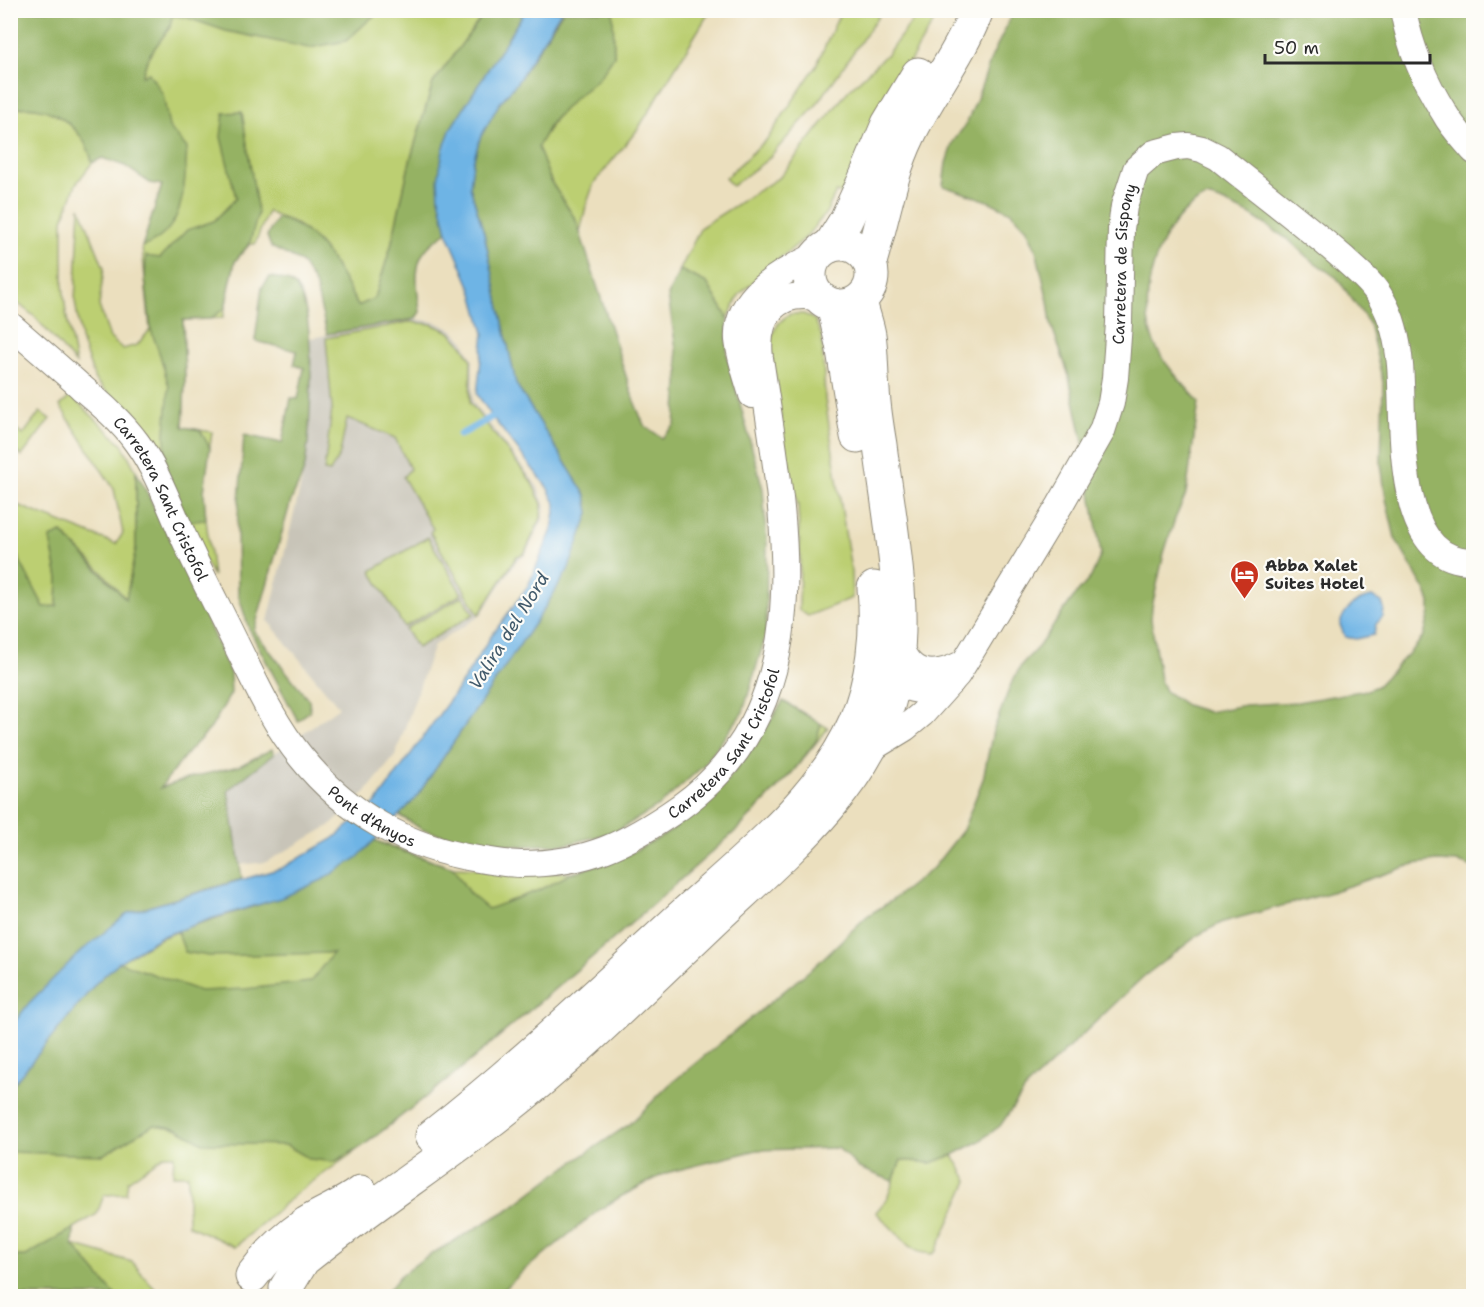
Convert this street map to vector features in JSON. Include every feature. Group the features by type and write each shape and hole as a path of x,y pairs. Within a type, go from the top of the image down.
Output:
{"highway":[{"path":"243,1286 275,1247 308,1222 348,1203 531,1056 770,835 827,771 855,723 887,632 896,568 873,396 869,332 862,313 815,292 810,278 811,270 855,200 888,124 931,54 953,10"},
{"path":"838,301 868,292 872,283 874,248 882,210 898,159 977,10"},
{"path":"823,251 849,244 865,254 874,248"},
{"path":"869,332 878,304 882,267 874,248"},
{"path":"243,1286 262,1274 279,1280 288,1292 303,1260 502,1112 587,1038 810,828 852,777 869,750 883,722 895,676 872,562 863,478 842,344 838,301"}],"main road":[{"path":"1403,10 1407,32 1420,66 1445,115 1473,151"},
{"name":"Carretera de Sispony","path":"869,750 922,714 958,672 1060,505 1102,431 1115,378 1124,206 1136,169 1146,158 1162,149 1188,146 1202,149 1218,158 1325,243 1366,279 1381,298 1394,329 1398,348 1403,445 1414,509 1420,528 1431,545 1445,556 1473,561"},
{"name":"Carretera Sant Cristofol","path":"781,506 741,358 738,327 750,300 766,285 823,251"},
{"name":"Carretera Sant Cristofol","path":"518,865 574,861 629,841 689,800 723,768 747,735 770,682 779,648 785,569 781,506 759,351 759,334 767,314 785,299 797,295 838,301"},
{"name":"Carretera Sant Cristofol","path":"10,325 112,415 137,443 150,464 194,560 268,705"},
{"path":"887,632 908,664 919,670 933,673 958,672"},
{"path":"895,676 907,687 926,692 958,672"},
{"name":"Pont d'Anyos","path":"268,705 299,755 337,794 364,815 417,843 468,857 518,865"}],"shaded area":[{"path":"415,319 436,322 453,330 463,340 473,360 473,402 538,487 545,506 543,520 525,556 518,559 480,616 434,645 395,756 364,794 331,825 266,862 240,865 228,787 339,707 268,621 305,468 305,339"}],"green space":[{"path":"11,10 379,11 346,41 309,48 226,31 185,17 172,16 170,27 148,57 142,76 149,73 163,94 169,127 187,148 185,178 180,207 175,219 167,231 142,247 162,185 150,183 125,166 102,158 92,163 89,151 74,129 52,113 27,107 14,109 10,103"},
{"path":"379,11 486,11 433,83 410,161 391,246 375,298 358,307 331,260 314,239 293,222 268,211 255,244 250,244 235,261 223,318 183,320 185,380 183,427 212,432 203,495 213,576 124,410 95,380 81,339 75,301 80,207 104,268 99,306 110,338 123,349 137,345 150,330 142,247 162,185 136,97 148,57 170,27 172,16 374,17"},
{"path":"486,11 525,11 451,128 443,150 439,198 447,232 430,245 419,262 417,287 420,312 415,319 327,334 315,284 301,262 271,247 267,236 277,218 292,223 317,241 335,265 358,306 375,298 391,246 410,161 433,83"},
{"path":"563,11 613,11 614,56 599,78 575,98 551,123 538,147 551,182 576,220 634,401 644,425 662,438 675,425 679,370 668,295 680,270 707,283 728,318 727,355 763,489 767,543 766,635 743,712 704,765 659,806 615,832 567,844 522,846 460,839 423,830 399,815 415,799 542,612 568,570 589,513 586,496 516,384 484,233 470,187 473,162 480,138 499,104 518,81"},
{"path":"613,11 710,11 638,129 594,183 580,232 576,220 553,185 537,147 555,119 614,56"},
{"path":"841,11 882,11 818,103 767,160 732,186 725,178 768,138 816,66"},
{"path":"920,11 938,11 900,78 847,195 836,192 826,213 805,238 739,295 728,318 707,283 680,270 701,227 780,177 848,91 887,54"},
{"path":"1014,11 1473,11 1473,867 1458,862 1437,861 1414,864 1322,895 1223,922 1200,934 1143,977 1027,1087 1000,1126 978,1142 931,1163 901,1160 893,1181 859,1168 838,1148 757,1150 666,1173 620,1197 599,1210 522,1272 498,1296 384,1296 400,1276 423,1259 509,1209 554,1175 631,1123 669,1085 816,965 867,916 891,901 933,868 963,830 983,779 993,731 1011,684 1022,664 1039,646 1072,599 1091,577 1101,554 1082,437 1068,373 1051,324 1036,250 1027,229 1011,212 988,201 943,186 946,163 953,142 966,124 992,56","holes":["1206,197 1249,214 1289,240 1307,257 1337,278 1369,323 1383,382 1381,464 1386,499 1395,538 1425,590 1430,602 1430,613 1424,635 1416,646 1377,686 1367,690 1298,702 1245,705 1208,712 1186,705 1165,691 1160,680 1151,619 1152,607 1164,553 1186,494 1199,402 1170,369 1156,347 1147,307 1149,285 1154,263 1175,223 1189,208"]},
{"path":"10,103 14,109 27,107 40,109 64,120 74,129 89,151 92,163 76,184 63,220 63,285 76,364 35,317 11,298"},
{"path":"242,112 258,213 250,243 235,261 225,308 210,319 183,320 185,380 183,427 200,430 210,448 204,492 206,520 188,521 166,471 165,432 169,387 151,330 145,277 146,256 160,258 187,230 214,221 236,198 221,137 224,113"},
{"path":"270,277 293,284 304,304 310,349 310,402 304,471 290,504 254,631 309,700 310,710 298,721 249,629 238,594 237,528 244,435 282,443 291,398 298,399 304,368 294,365 297,351 255,341 262,287"},
{"path":"790,314 804,314 815,320 822,337 825,399 851,571 852,598 808,616 799,610 798,506 784,439 771,349 775,328"},
{"path":"409,322 431,324 450,332 463,346 471,359 470,403 531,481 542,504 541,518 524,554 517,556 479,615 430,532 433,529 403,477 410,469 395,438 347,418 340,454 330,472 324,471 332,409 326,338"},
{"path":"71,396 122,444 136,471 136,548 126,599 62,533 50,539 58,578 57,606 44,607 11,544 10,502 116,544 123,533 114,489 60,406"},
{"path":"40,412 50,419 22,456 11,447 11,426 23,435"},
{"path":"136,471 177,552 230,673 231,693 211,728 188,752 160,788 239,766 272,749 274,754 228,790 242,879 128,913 11,1028 11,544 44,607 57,606 58,578 50,538 62,533 126,599 136,548"},
{"path":"428,537 462,594 404,627 371,571"},
{"path":"463,596 474,614 417,648 405,629"},
{"path":"783,701 828,728 791,774 740,827 455,1074 364,1145 298,1192 235,1247 188,1225 188,1175 173,1175 174,1155 165,1155 128,1181 126,1194 104,1195 97,1214 74,1228 73,1245 132,1262 161,1296 11,1296 11,1087 96,983 119,962 159,939 357,858 374,840 453,868 572,873 627,855 670,832 723,786 761,736"},
{"path":"783,701 821,724 816,741 794,770 740,827 619,934 455,1074 364,1145 334,1162 310,1159 286,1145 203,1143 176,1128 153,1125 103,1155 11,1152 11,1087 96,983 119,962 200,991 310,982 333,953 209,956 185,952 177,931 282,897 306,886 353,859 374,840 453,868 469,893 488,909 539,890 572,873 627,855 670,832 723,786 761,736"},
{"path":"953,1155 968,1181 936,1251 932,1254 919,1252 909,1246 876,1212 887,1199 901,1160 931,1163"},
{"path":"74,1228 73,1245 116,1296 11,1296 11,1256 26,1256"}],"water":[{"name":"Valira del Nord","path":"525,11 561,11 518,81 499,104 480,138 473,162 470,187 484,233 516,384 586,496 589,513 568,570 415,799 357,858 322,880 281,898 213,918 160,937 119,962 96,983 11,1087 10,1028 29,1003 79,953 128,913 282,868 333,839 376,803 528,586 552,530 556,505 547,487 477,394 484,333 473,293 447,232 439,198 438,180 443,150 451,128"},
{"path":"1372,597 1382,602 1384,609 1383,617 1376,624 1374,635 1356,639 1345,637 1340,625 1344,614 1356,603"}],"waterway":[{"path":"460,435 499,413"}],"place":[{"name":"Abba Xalet Suites Hotel","path":"1244,600"}]}
